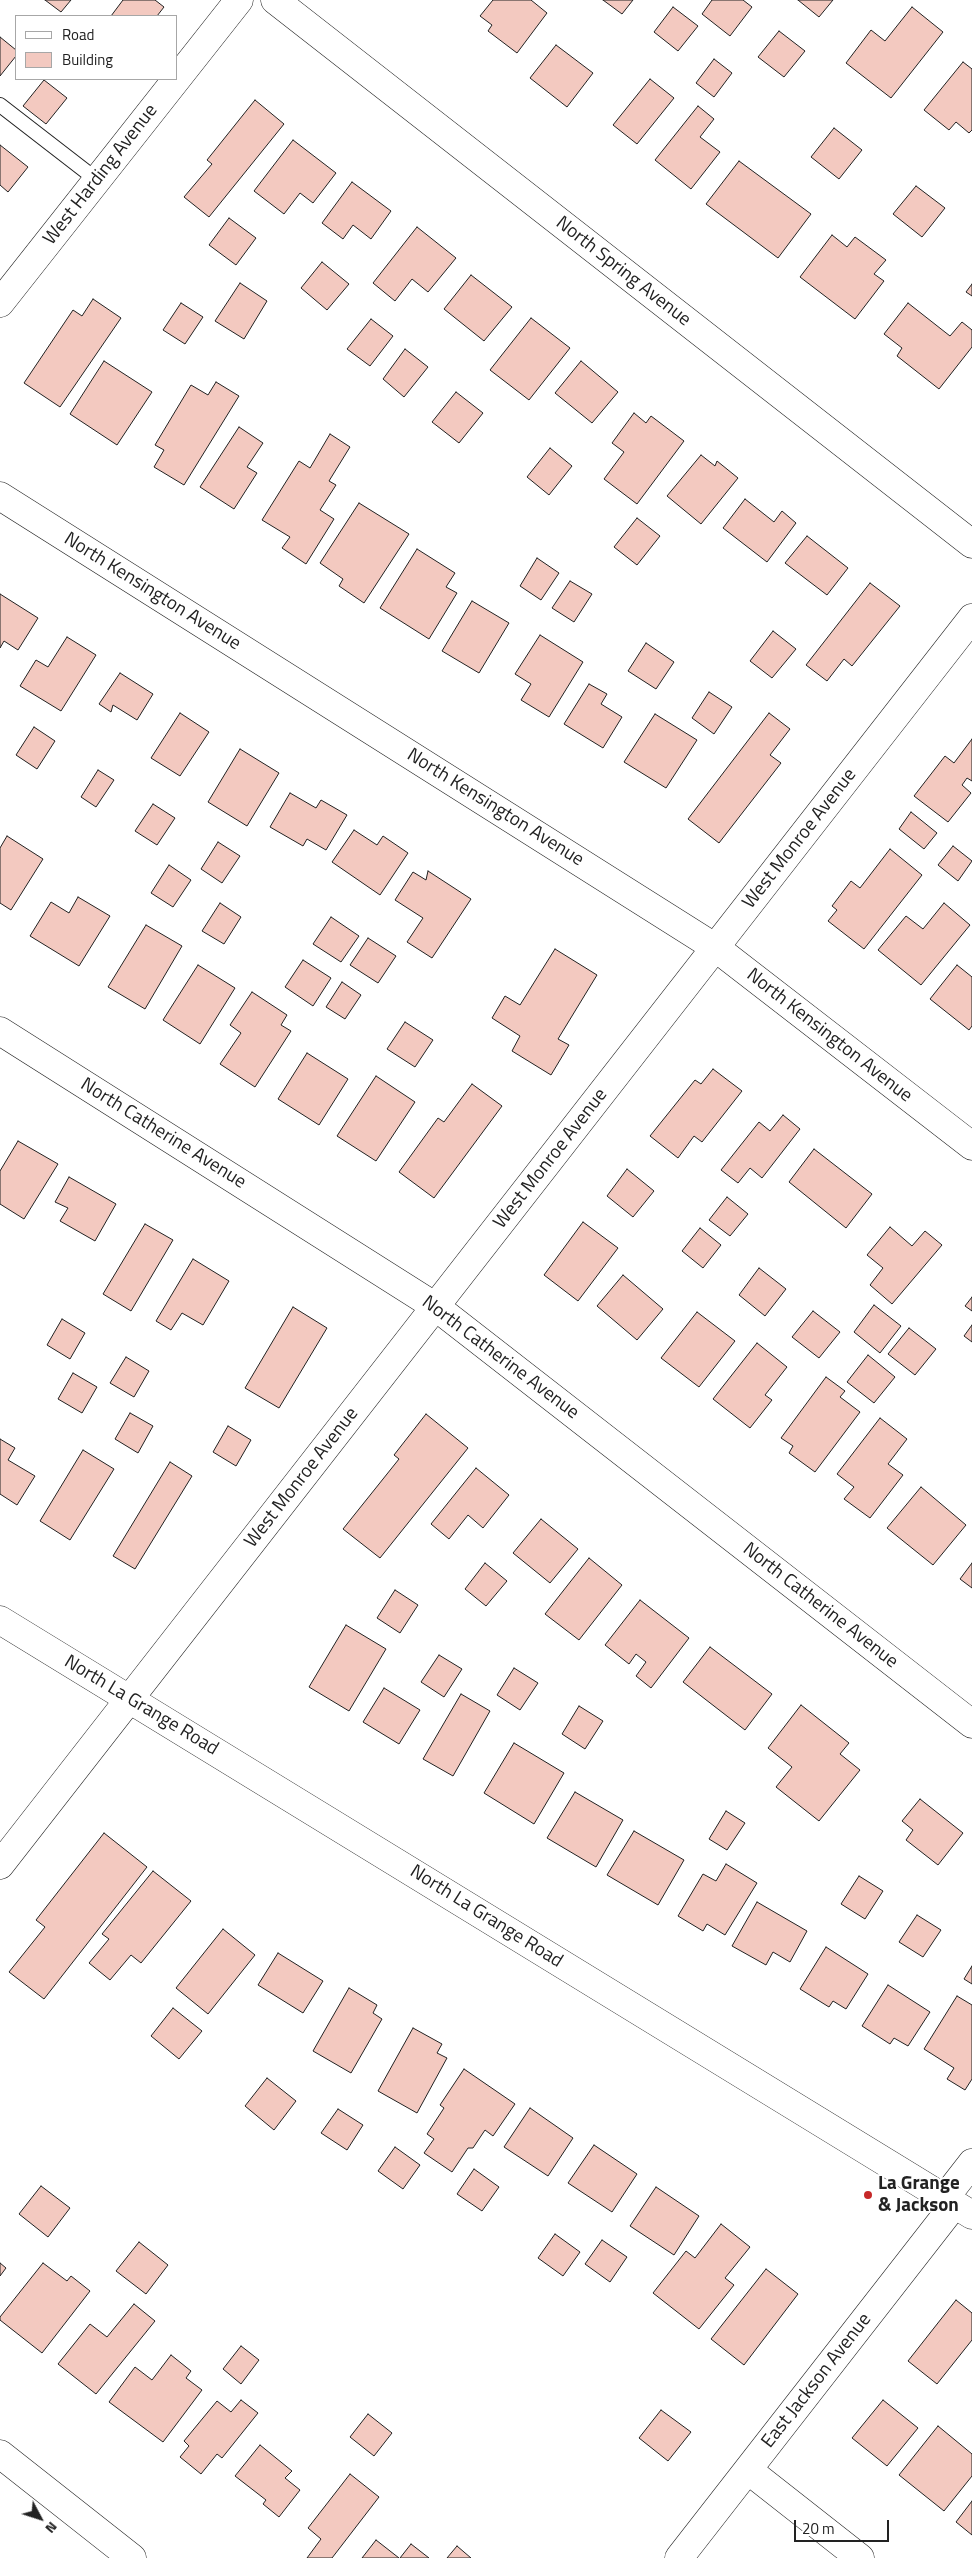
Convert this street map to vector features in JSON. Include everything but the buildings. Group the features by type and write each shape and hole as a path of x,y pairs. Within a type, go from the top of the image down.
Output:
{"street":[{"name":"West Harding Avenue","path":"178,77 239,0"},
{"name":"North Spring Avenue","path":"275,0 972,544"},
{"name":"West Harding Avenue","path":"0,303 176,80"},
{"name":"North Kensington Avenue","path":"0,496 716,948 972,1146"},
{"name":"West Monroe Avenue","path":"0,1865 972,618"},
{"name":"North Catherine Avenue","path":"0,1031 436,1307 972,1724"},
{"name":"North La Grange Road","path":"0,1620 957,2206"},
{"name":"East Jackson Avenue","path":"679,2558 957,2206 972,2163"},
{"path":"0,2454 132,2558"},
{"path":"748,2470 860,2558"}],"lane":[{"path":"0,105 97,180"}],"place":[{"name":"La Grange & Jackson","path":"868,2195"}]}
